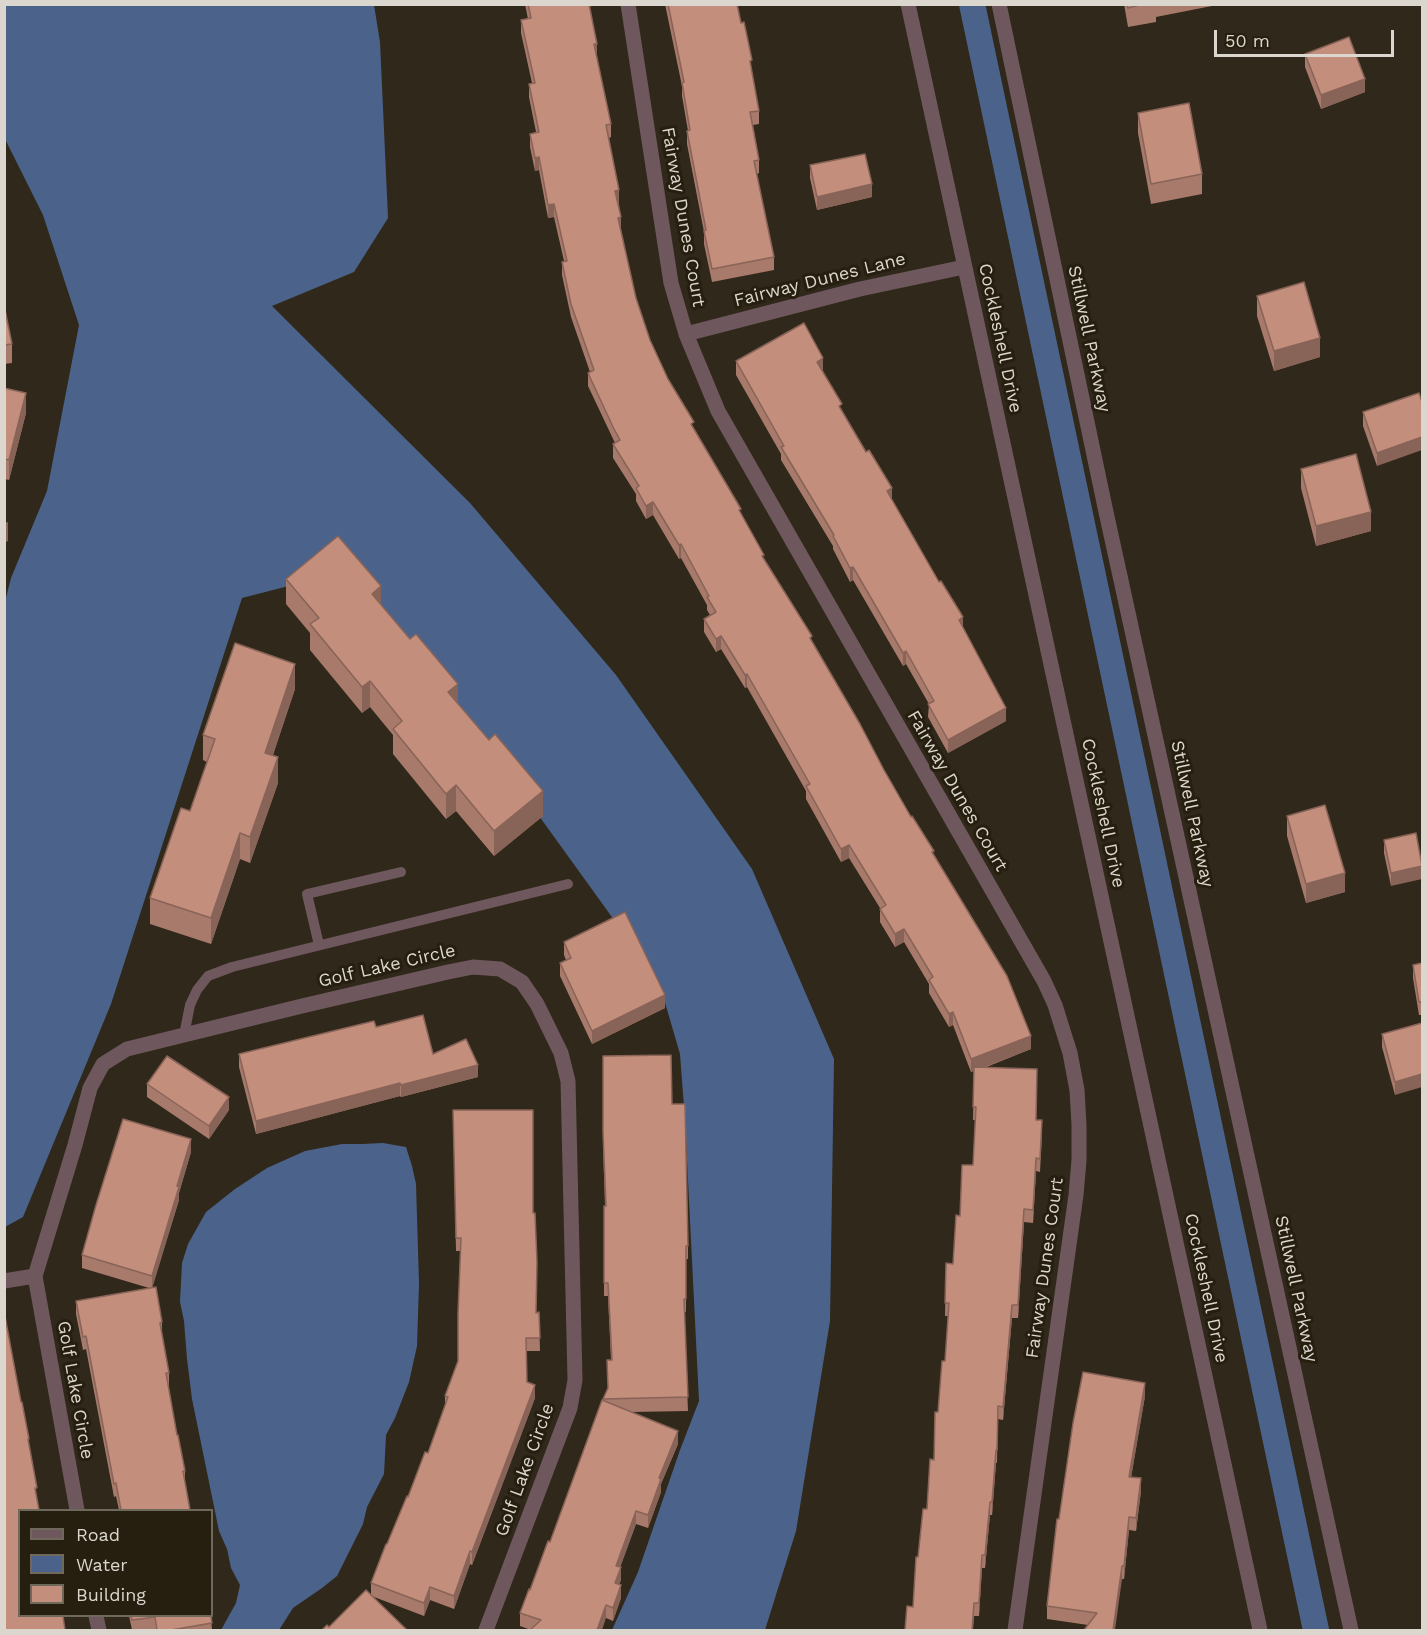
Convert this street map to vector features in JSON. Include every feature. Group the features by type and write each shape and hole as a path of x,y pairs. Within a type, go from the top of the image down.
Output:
{"street":[{"name":"Fairway Dunes Court","path":"628,4 671,283 686,334 718,411 1044,981 1058,1013 1070,1053 1077,1090 1078,1171 1015,1630"},
{"name":"Cockleshell Drive","path":"908,4 1260,1630"},
{"name":"Stillwell Parkway","path":"999,4 1107,519 1351,1630"},
{"name":"Fairway Dunes Lane","path":"686,334 860,289 964,267"},
{"name":"Golf Lake Circle","path":"77,1509 35,1276 90,1088 103,1064 127,1049 314,1003 473,967 500,969 522,982 537,1004 561,1053 568,1081 575,1380 570,1408 486,1630"},
{"path":"4,1281 35,1276"}],"lane":[{"path":"319,945 307,894 401,872"},
{"path":"184,1035 190,1005 197,990 208,976 232,967 568,884"}],"water":[{"path":"5,5 374,5 380,42 388,218 354,272 272,306 470,503 616,675 752,869 834,1059 830,1321 796,1531 765,1630 612,1630 638,1572 699,1401 680,1054 664,999 635,949 521,791 343,572 242,598 111,1004 23,1217 5,1227 4,606 11,578 47,491 79,325 43,215 5,139"},
{"path":"383,1143 406,1147 412,1166 416,1184 419,1283 417,1346 409,1382 386,1435 384,1474 367,1507 363,1524 337,1576 293,1608 279,1630 221,1630 236,1603 240,1585 231,1568 227,1549 219,1531 192,1399 180,1302 182,1263 188,1244 206,1212 267,1168 305,1151 342,1144"}],"building":[{"path":"528,4 589,4 597,44 594,44 611,124 606,125 619,190 615,191 621,217 618,218 636,298 650,340 668,379 694,422 691,424 741,509 739,510 764,555 762,556 812,636 810,638 884,770 1007,976 1031,1036 971,1059 953,1012 949,1014 929,980 933,977 904,929 895,934 880,909 886,905 849,845 841,849 806,786 810,784 747,674 745,675 721,636 716,639 704,619 716,612 707,597 709,596 681,544 679,545 653,502 646,506 636,488 639,486 613,444 620,440 588,373 594,370 571,304 562,262 567,261 554,204 548,205 539,157 535,158 530,134 539,132 529,84 535,83 521,20 531,18"},
{"path":"668,4 737,4 741,23 744,22 752,60 750,61 759,111 750,112 759,160 754,161 774,257 712,269 687,131 690,130 682,83 684,82"},
{"path":"1127,4 1143,4 1128,8"},
{"path":"1349,37 1365,79 1321,95 1305,54"},
{"path":"1189,103 1202,174 1151,184 1138,113"},
{"path":"865,154 872,184 817,197 810,165"},
{"path":"1304,282 1320,338 1274,351 1257,296"},
{"path":"4,305 12,344 4,345"},
{"path":"804,323 823,358 817,362 842,404 839,406 866,452 869,450 892,488 887,491 939,582 941,581 963,617 959,620 1006,708 948,740 928,704 934,701 906,651 903,653 853,567 850,568 834,535 781,447 784,446 736,361"},
{"path":"4,388 26,393 9,460 4,459"},
{"path":"1419,393 1422,402 1422,437 1377,453 1363,412"},
{"path":"1356,454 1371,512 1316,526 1301,469"},
{"path":"338,536 381,586 372,594 410,639 416,634 458,684 448,692 489,740 495,734 543,791 494,831 456,785 446,794 393,729 402,721 370,681 362,687 310,624 319,618 286,579"},
{"path":"235,643 295,664 265,753 278,757 250,837 240,833 211,918 150,898 181,808 190,811 215,739 203,735"},
{"path":"1325,805 1345,873 1306,884 1287,816"},
{"path":"1416,833 1422,866 1391,873 1384,840"},
{"path":"625,912 665,995 592,1031 560,963 571,958 564,942"},
{"path":"1422,963 1422,1002 1419,1002 1413,965"},
{"path":"423,1015 433,1054 466,1039 478,1065 256,1121 239,1054 374,1021 376,1027"},
{"path":"1422,1023 1422,1074 1395,1082 1382,1034"},
{"path":"671,1055 672,1104 685,1104 688,1246 686,1246 686,1299 684,1299 688,1397 603,1399 608,1388 607,1360 612,1360 608,1283 604,1283 604,1206 606,1206 603,1056"},
{"path":"167,1056 229,1097 209,1126 147,1084"},
{"path":"974,1067 1037,1069 1036,1120 1042,1120 1040,1159 1036,1158 1033,1210 1024,1209 1018,1305 1012,1305 1003,1407 998,1406 992,1502 990,1502 985,1555 982,1555 979,1603 974,1603 972,1630 905,1630 907,1606 913,1607 916,1557 918,1557 923,1509 927,1509 930,1459 934,1460 935,1412 938,1412 942,1361 945,1361 949,1303 945,1303 946,1263 953,1264 956,1215 960,1216 962,1165 973,1165 976,1107 973,1107"},
{"path":"453,1110 533,1110 536,1313 539,1312 540,1338 526,1338 527,1382 535,1385 454,1596 430,1587 424,1603 371,1583 425,1452 428,1453 458,1361 461,1238 456,1238"},
{"path":"123,1119 191,1139 152,1276 82,1255"},
{"path":"156,1287 169,1373 166,1373 185,1471 183,1471 190,1509 121,1509 86,1336 83,1337 76,1301"},
{"path":"4,1311 29,1439 39,1509 18,1509 18,1617 63,1617 65,1630 4,1630"},
{"path":"1083,1372 1145,1383 1129,1477 1141,1478 1136,1518 1129,1517 1124,1566 1122,1566 1113,1630 1084,1630 1097,1613 1047,1606 1057,1519 1059,1519"},
{"path":"602,1400 678,1431 659,1478 661,1479 648,1515 636,1511 616,1566 621,1567 615,1583 621,1585 613,1608 606,1605 597,1630 530,1630 541,1620 520,1613 548,1541 550,1542"},
{"path":"366,1590 407,1630 322,1630 327,1625 329,1627"},
{"path":"131,1617 155,1617 132,1620"},
{"path":"155,1617 211,1617 212,1623 157,1630"}],"waterway":[{"path":"972,4 1316,1630"}]}
